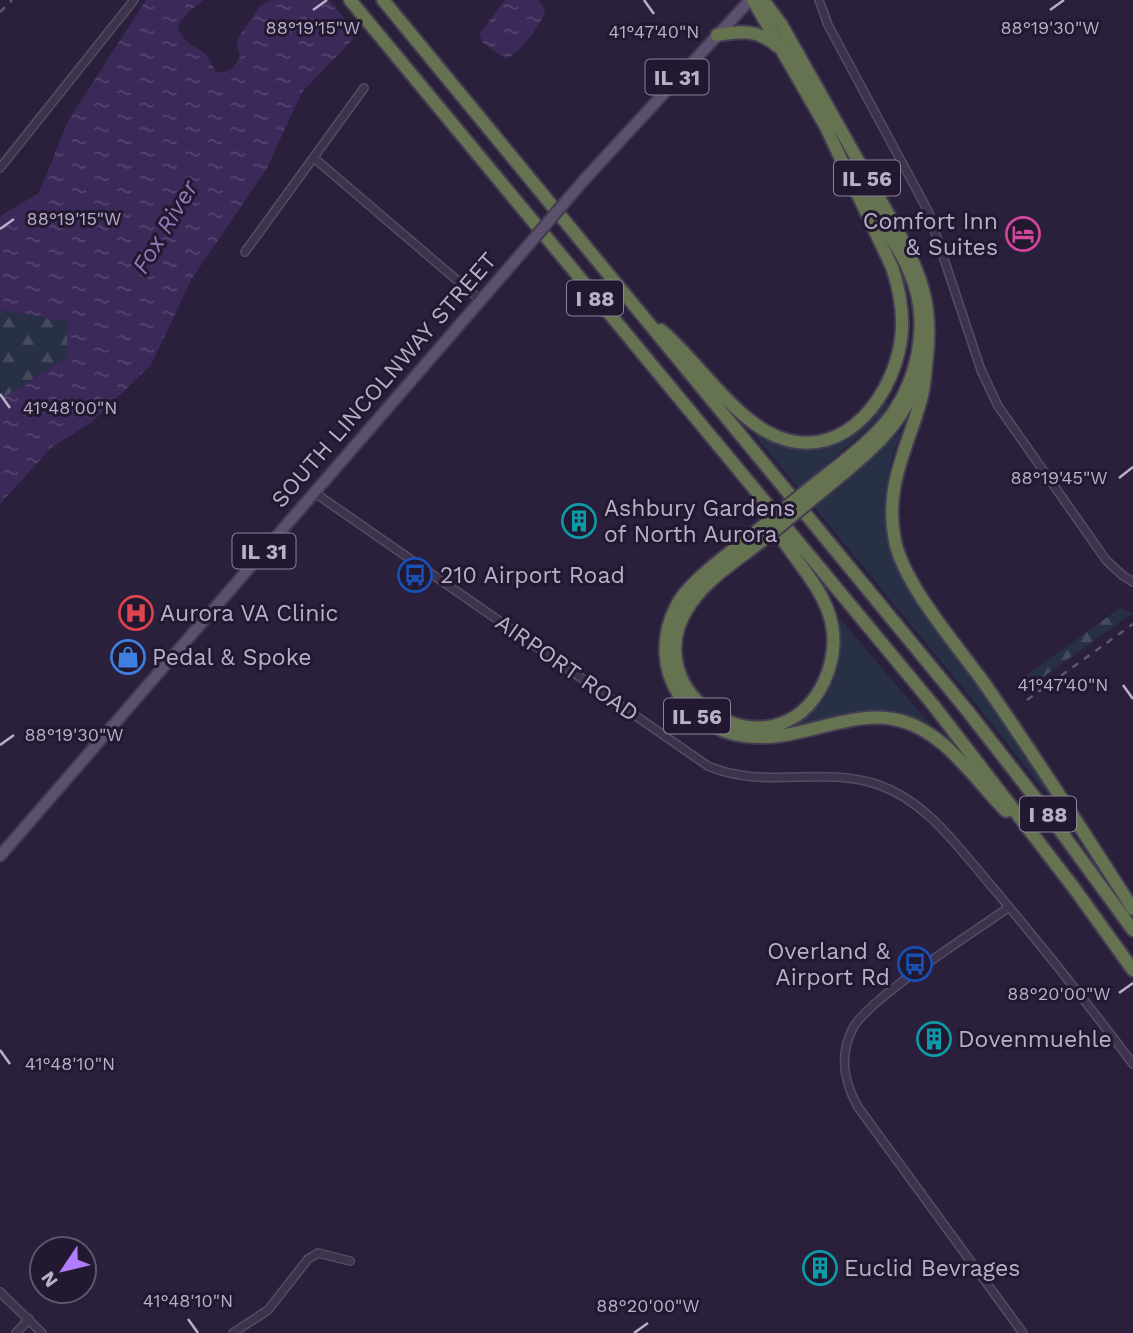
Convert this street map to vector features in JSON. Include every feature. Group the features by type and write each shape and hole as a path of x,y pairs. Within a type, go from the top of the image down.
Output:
{"highway":[{"name":"I 88","path":"350,0 934,706 1043,847 1133,970"},
{"name":"I 88","path":"383,0 966,709 1051,818 1133,930"},
{"path":"752,0 780,48"},
{"name":"IL 56","path":"763,0 781,24 916,264 925,291 929,340 920,402 895,475 891,509 895,543 909,579 986,685 1133,909"},
{"path":"777,0 781,24"},
{"path":"717,35 744,31 757,33 780,48"},
{"name":"IL 56","path":"780,48 901,256 916,290 920,344 915,367 893,412 873,435 813,492 760,536 691,586 676,605 667,628 665,649 668,669 677,692 692,712 709,726 735,736 786,734 862,719 893,718 921,728 946,747 1043,847"},
{"path":"636,310 673,340 745,415 776,437 793,442 818,443 839,436 864,418 891,375 902,332 902,309 899,287 892,267 824,123"},
{"path":"813,492 872,450 902,415 913,394 929,340"},
{"path":"760,536 691,602 680,622 676,644 680,674 690,694 706,711 725,722 767,727 790,720 817,696 831,668 834,643 832,623 816,587 779,536 762,501"}],"main road":[{"name":"SOUTH LINCOLNWAY STREET","path":"0,856 315,493 479,299 584,180 752,0"}],"street":[{"path":"0,168 134,0"},
{"path":"819,0 828,24 928,211 981,370 998,406 1106,560 1133,582"},
{"path":"245,252 364,89"},
{"path":"314,158 479,299"},
{"name":"AIRPORT ROAD","path":"315,493 708,766 759,779 849,778 901,795 939,826 1009,907 1077,989 1133,1064"},
{"path":"1009,907 872,1006 852,1028 844,1060 845,1077 858,1107 1023,1333"},
{"path":"233,1333 268,1310 308,1259 318,1253 350,1261"},
{"path":"0,1292 42,1333"},
{"path":"16,1333 29,1319"}],"green space":[{"path":"0,310 68,322 67,357 0,400"},
{"path":"885,401 890,405 882,416 814,475 831,495 876,456 904,427 889,470 885,500 887,531 895,562 921,608 1004,723 1072,822 1070,823 748,427 789,445 824,447 855,432"},
{"path":"1120,608 1132,613 1028,688 1027,675"},
{"path":"840,619 934,729 904,716 789,729 821,704 832,685 840,662"}],"water":[{"name":"Fox River","path":"146,0 203,0 184,17 178,30 187,42 206,54 216,72 221,72 228,71 236,63 240,56 238,38 260,6 270,0 391,0 302,92 267,168 191,280 151,365 92,422 52,447 0,504 0,400 67,357 68,322 0,310 0,216 39,193 68,121"},
{"path":"505,0 538,0 545,10 530,38 506,59 483,43 479,34"}],"pier":[{"path":"329,0 394,0 360,37"}],"railway":[{"path":"0,12 12,0"},
{"path":"1027,700 1133,624"}],"place":[{"name":"Comfort Inn & Suites","path":"1023,234"},
{"name":"Ashbury Gardens of North Aurora","path":"579,521"},
{"name":"210 Airport Road","path":"415,575"},
{"name":"Aurora VA Clinic","path":"136,613"},
{"name":"Pedal & Spoke","path":"128,657"},
{"name":"Overland & Airport Rd","path":"915,964"},
{"name":"Dovenmuehle","path":"934,1039"},
{"name":"Euclid Bevrages","path":"820,1268"}]}
